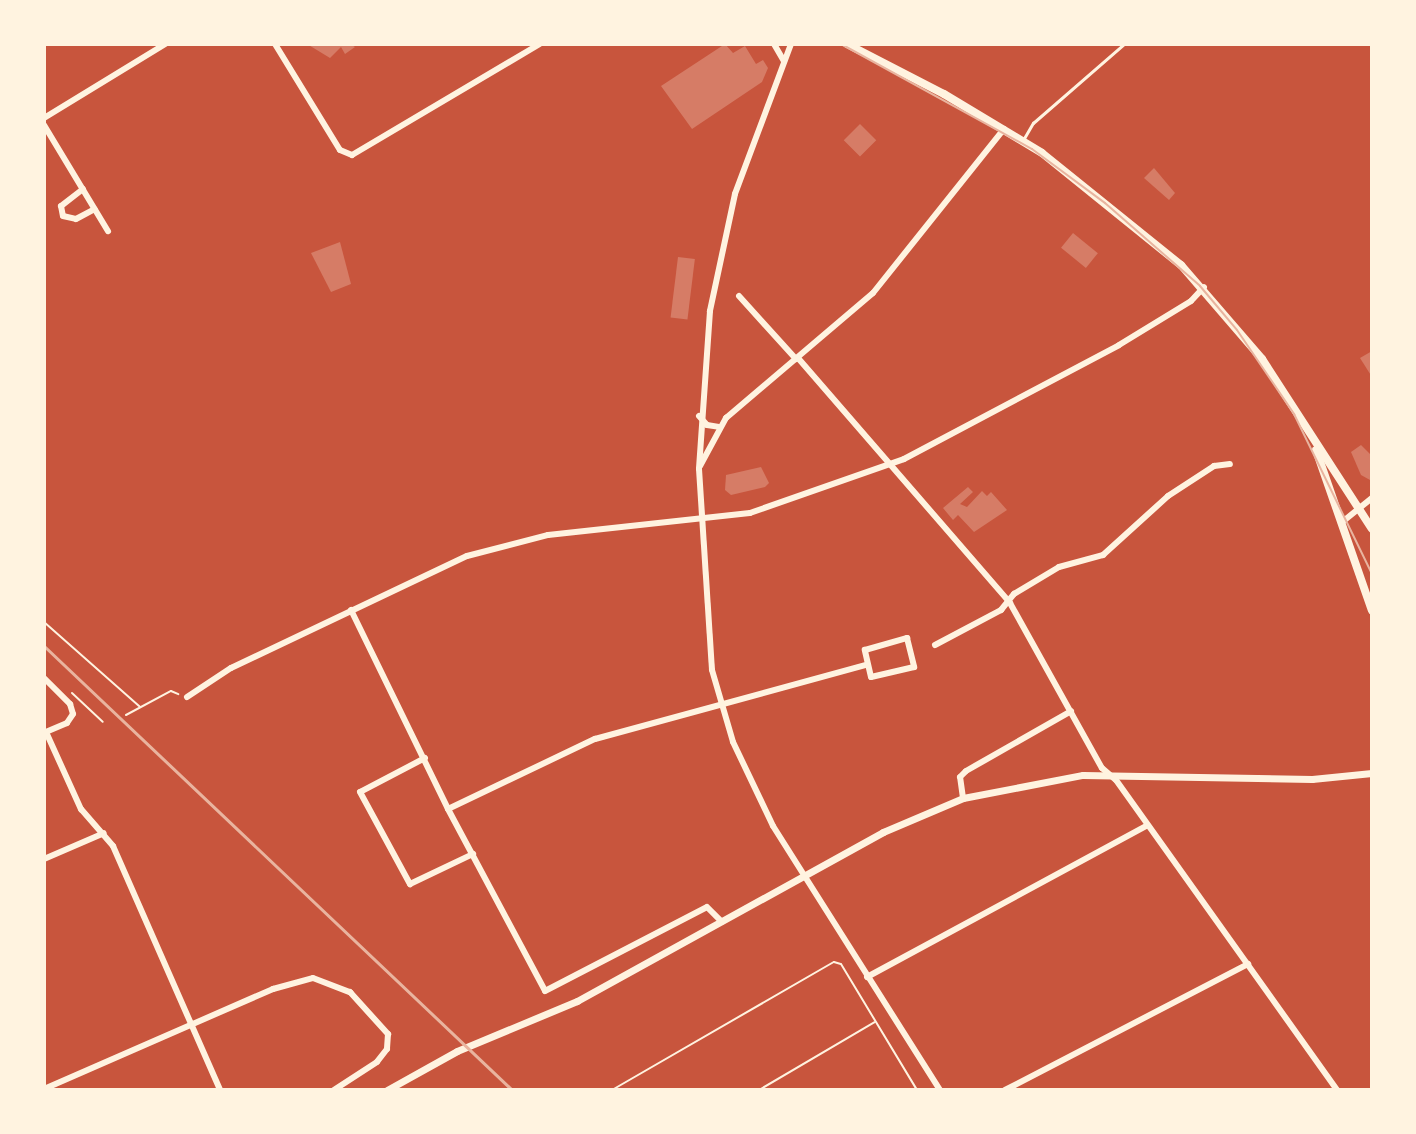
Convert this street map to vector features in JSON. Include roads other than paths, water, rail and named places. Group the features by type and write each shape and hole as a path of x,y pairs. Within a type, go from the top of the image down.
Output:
{"main road":[{"path":"847,44 1022,141 1112,206 1204,287 1262,359 1316,449 1360,505 1372,529"},
{"path":"1316,449 1372,611"}],"street":[{"path":"44,118 165,44"},
{"path":"275,44 340,150 352,155 540,44"},
{"path":"774,44 784,61"},
{"path":"791,44 753,138 720,257 699,416 700,520 707,637 720,703 749,780 803,877 940,1090"},
{"path":"44,125 108,231"},
{"path":"699,469 719,427 885,280 1004,129"},
{"path":"83,189 61,206 63,216 76,219 95,209"},
{"path":"187,697 231,668 351,610 497,546 573,532 700,520 771,507 888,464 939,443 1119,345 1191,301 1204,287"},
{"path":"739,296 807,369 1010,603 1107,774 1337,1090"},
{"path":"699,416 707,425 719,427"},
{"path":"935,645 1010,603 1014,594 1059,567 1103,555 1168,496 1214,466 1230,464"},
{"path":"1341,523 1372,498"},
{"path":"351,610 448,809 545,991 707,907 722,922"},
{"path":"907,638 916,650 916,663 909,669 876,678 865,665 867,647 907,638"},
{"path":"448,809 595,739 865,665"},
{"path":"44,678 70,704 73,714 67,723 45,733 81,809 104,833 220,1090"},
{"path":"963,798 960,777 966,771 1071,711"},
{"path":"425,758 360,792 410,884 473,854"},
{"path":"387,1090 457,1051 577,1001 903,822 963,798 1049,779 1107,774 1312,779 1372,773"},
{"path":"867,977 1146,826"},
{"path":"44,859 104,833"},
{"path":"1005,1090 1248,964"},
{"path":"44,1089 284,984 313,978 350,992 385,1030 389,1041 383,1056 334,1090"}],"lane":[{"path":"1022,141 1033,123 1124,44"}],"tram line":[{"path":"841,44 1032,149 1105,203 1200,286 1237,330 1294,414 1372,574"}],"railway":[{"path":"44,646 512,1090"}]}
